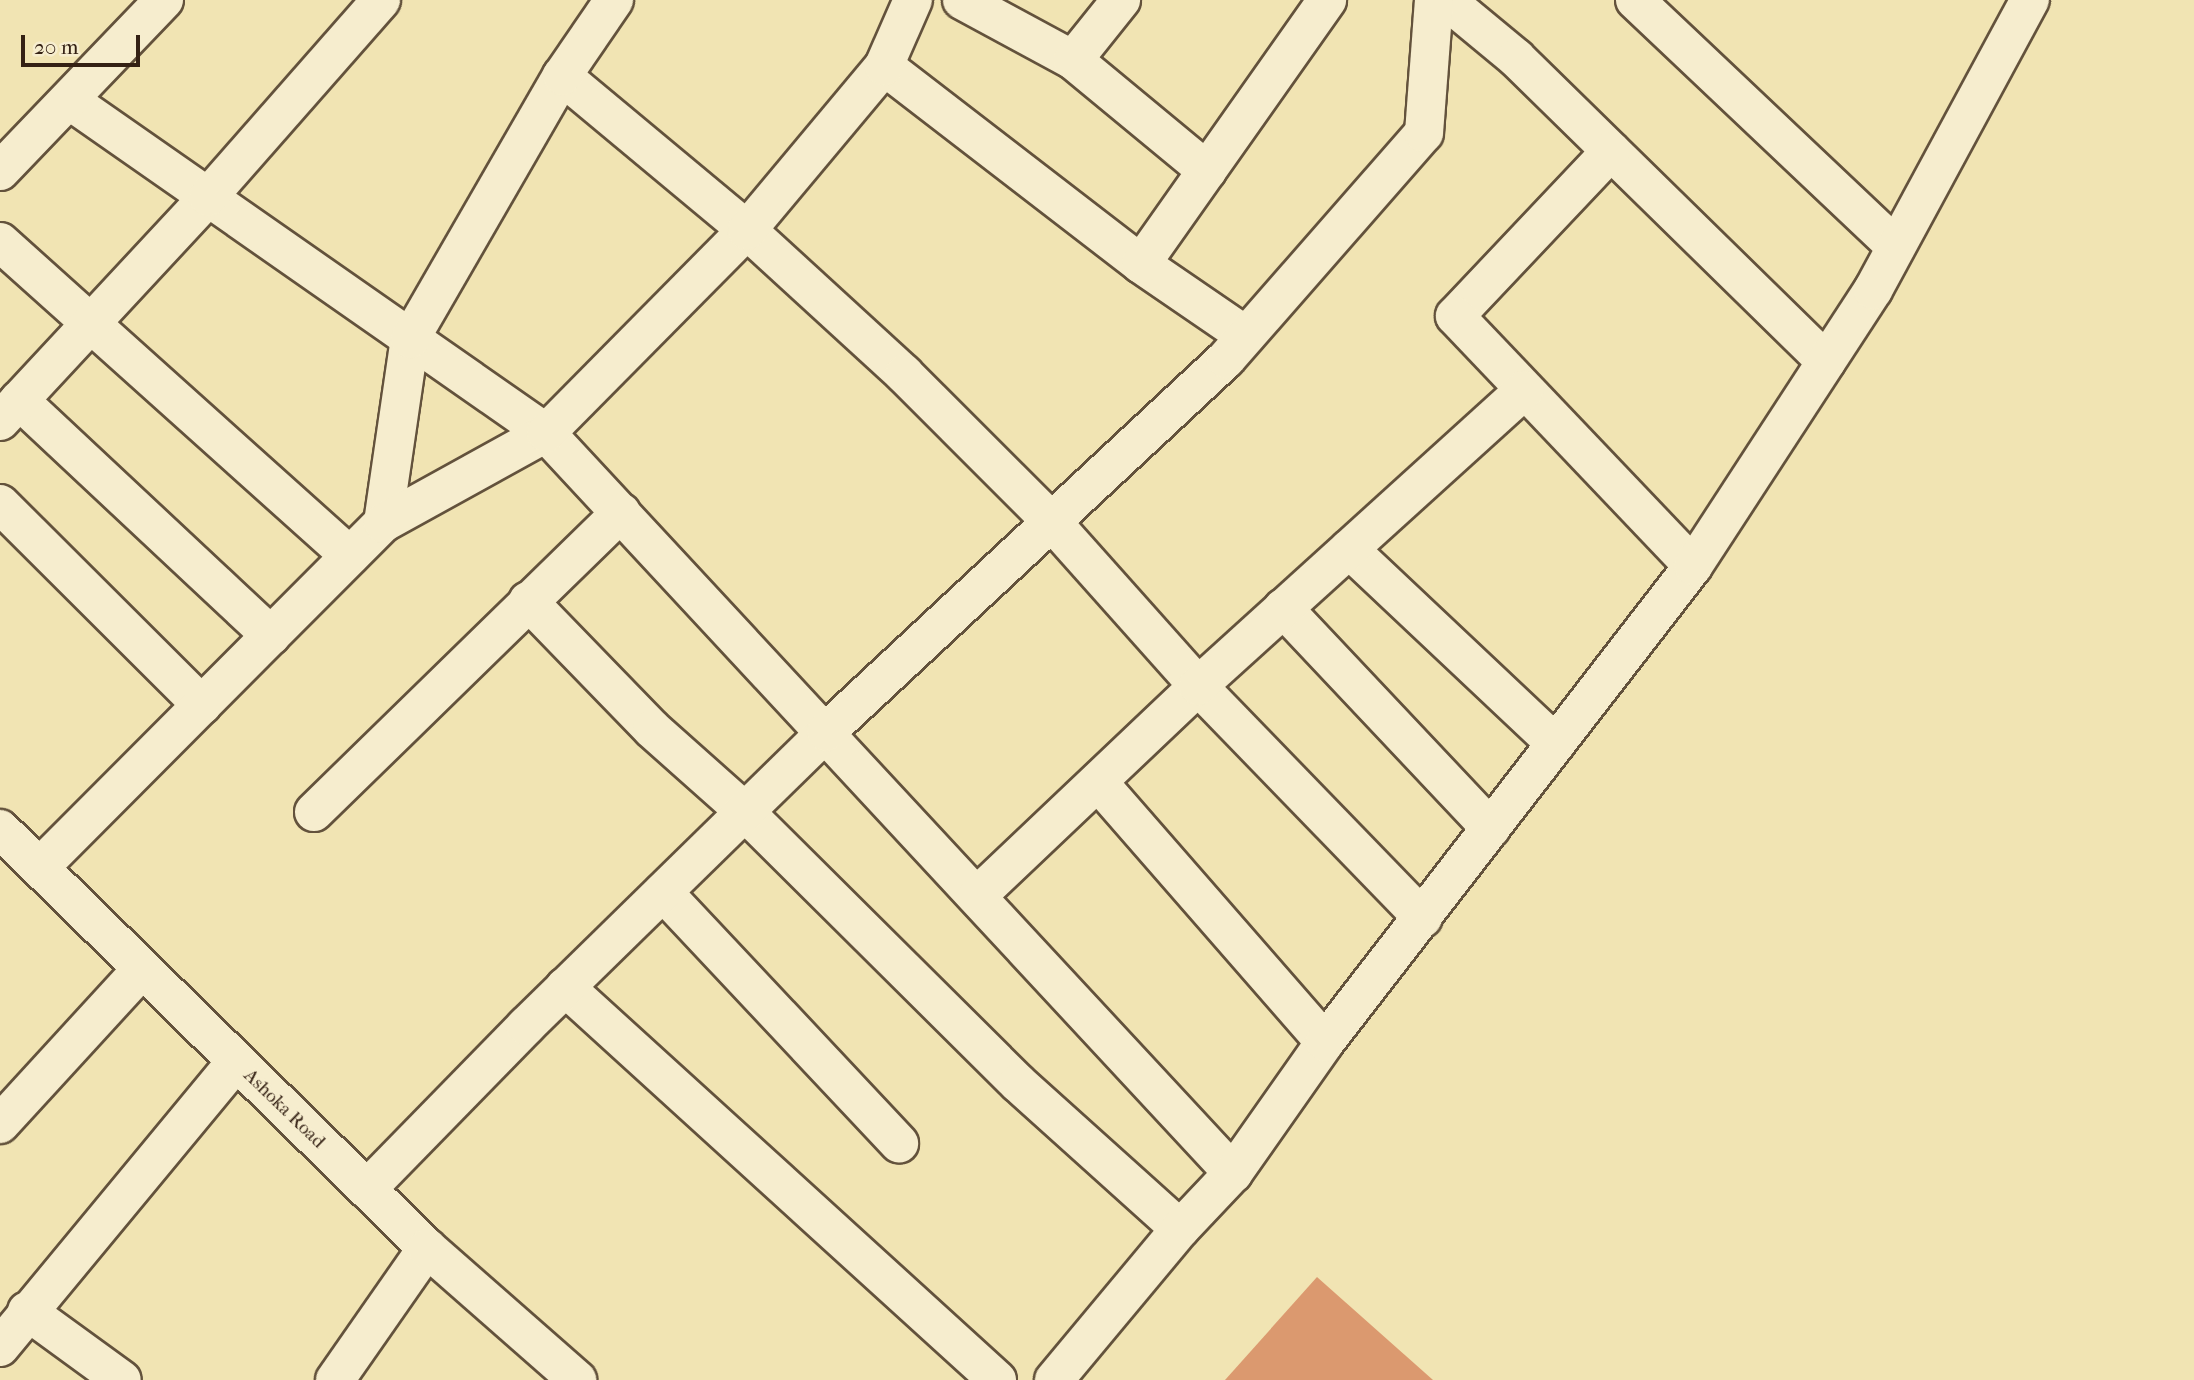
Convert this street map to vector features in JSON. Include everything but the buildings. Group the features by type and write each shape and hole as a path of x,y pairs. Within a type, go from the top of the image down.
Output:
{"street":[{"path":"0,170 164,0"},
{"path":"271,636 10,411 208,197 381,0"},
{"path":"383,523 410,339 562,76 614,0"},
{"path":"40,867 383,523 546,433 747,230 884,66 913,0"},
{"path":"962,0 1073,60 1207,171"},
{"path":"1073,60 1121,0"},
{"path":"1141,264 1327,0"},
{"path":"368,1189 565,987 826,732 1052,522 1246,336 1424,133 1434,0"},
{"path":"1446,0 1516,58 1826,362"},
{"path":"1635,0 1896,247"},
{"path":"1054,1380 1180,1229 1233,1173 1325,1042 1693,566 1826,362 1896,247 2030,0"},
{"path":"884,66 1141,264 1246,336"},
{"path":"562,76 747,230 904,374 1052,522 1198,685 1423,918"},
{"path":"69,100 546,433 1233,1173"},
{"path":"1611,151 1455,316 1693,566"},
{"path":"0,242 350,556"},
{"path":"977,896 1198,685 1524,390"},
{"path":"0,504 202,705"},
{"path":"314,812 621,512"},
{"path":"1349,549 1556,744"},
{"path":"527,601 652,729 745,812 1018,1083 1180,1229"},
{"path":"1283,608 1491,829"},
{"path":"1098,782 1325,1042"},
{"name":"Ashoka Road","path":"0,829 427,1248 577,1380"},
{"path":"663,892 899,1143"},
{"path":"0,1124 141,970"},
{"path":"565,987 997,1380"},
{"path":"0,1347 27,1311 236,1062"},
{"path":"335,1380 427,1248"},
{"path":"27,1311 113,1377"}]}
